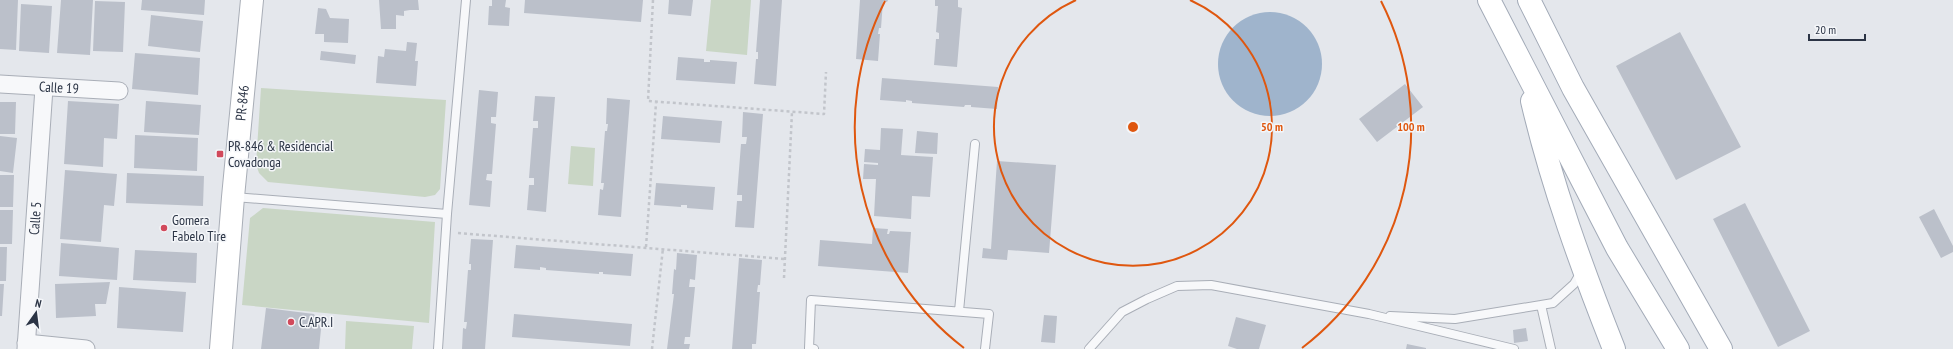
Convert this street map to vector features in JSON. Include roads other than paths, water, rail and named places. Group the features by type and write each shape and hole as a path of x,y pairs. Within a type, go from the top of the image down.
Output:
{"main road":[{"name":"PR-846","path":"221,349 233,196 252,0"},
{"path":"1489,0 1617,248 1678,349"},
{"path":"1530,0 1573,88 1720,349"},
{"path":"1524,67 1543,145 1582,269 1614,349"}],"street":[{"name":"Calle 19","path":"0,84 44,88 119,91"},
{"name":"Calle 5","path":"26,346 44,88"},
{"path":"26,346 86,349"}],"lane":[{"path":"438,349 447,214 466,0"},
{"path":"959,311 975,144"},
{"path":"233,196 447,214"},
{"path":"1369,314 1455,319 1553,303 1574,284 1582,269"},
{"path":"1089,349 1122,312 1177,286 1211,285 1369,314 1514,349"},
{"path":"814,349 810,348 811,300 989,314 985,349"},
{"path":"1540,305 1551,349"}],"water":[{"path":"1270,12 1290,16 1307,27 1318,44 1322,64 1318,84 1307,101 1290,112 1270,116 1250,112 1233,101 1222,84 1218,64 1222,44 1233,27 1250,16"}],"place":[{"name":"PR-846 & Residencial Covadonga","path":"220,154"},
{"name":"Gomera Fabelo Tire","path":"164,228"},
{"name":"C.APR.I","path":"291,322"}]}
